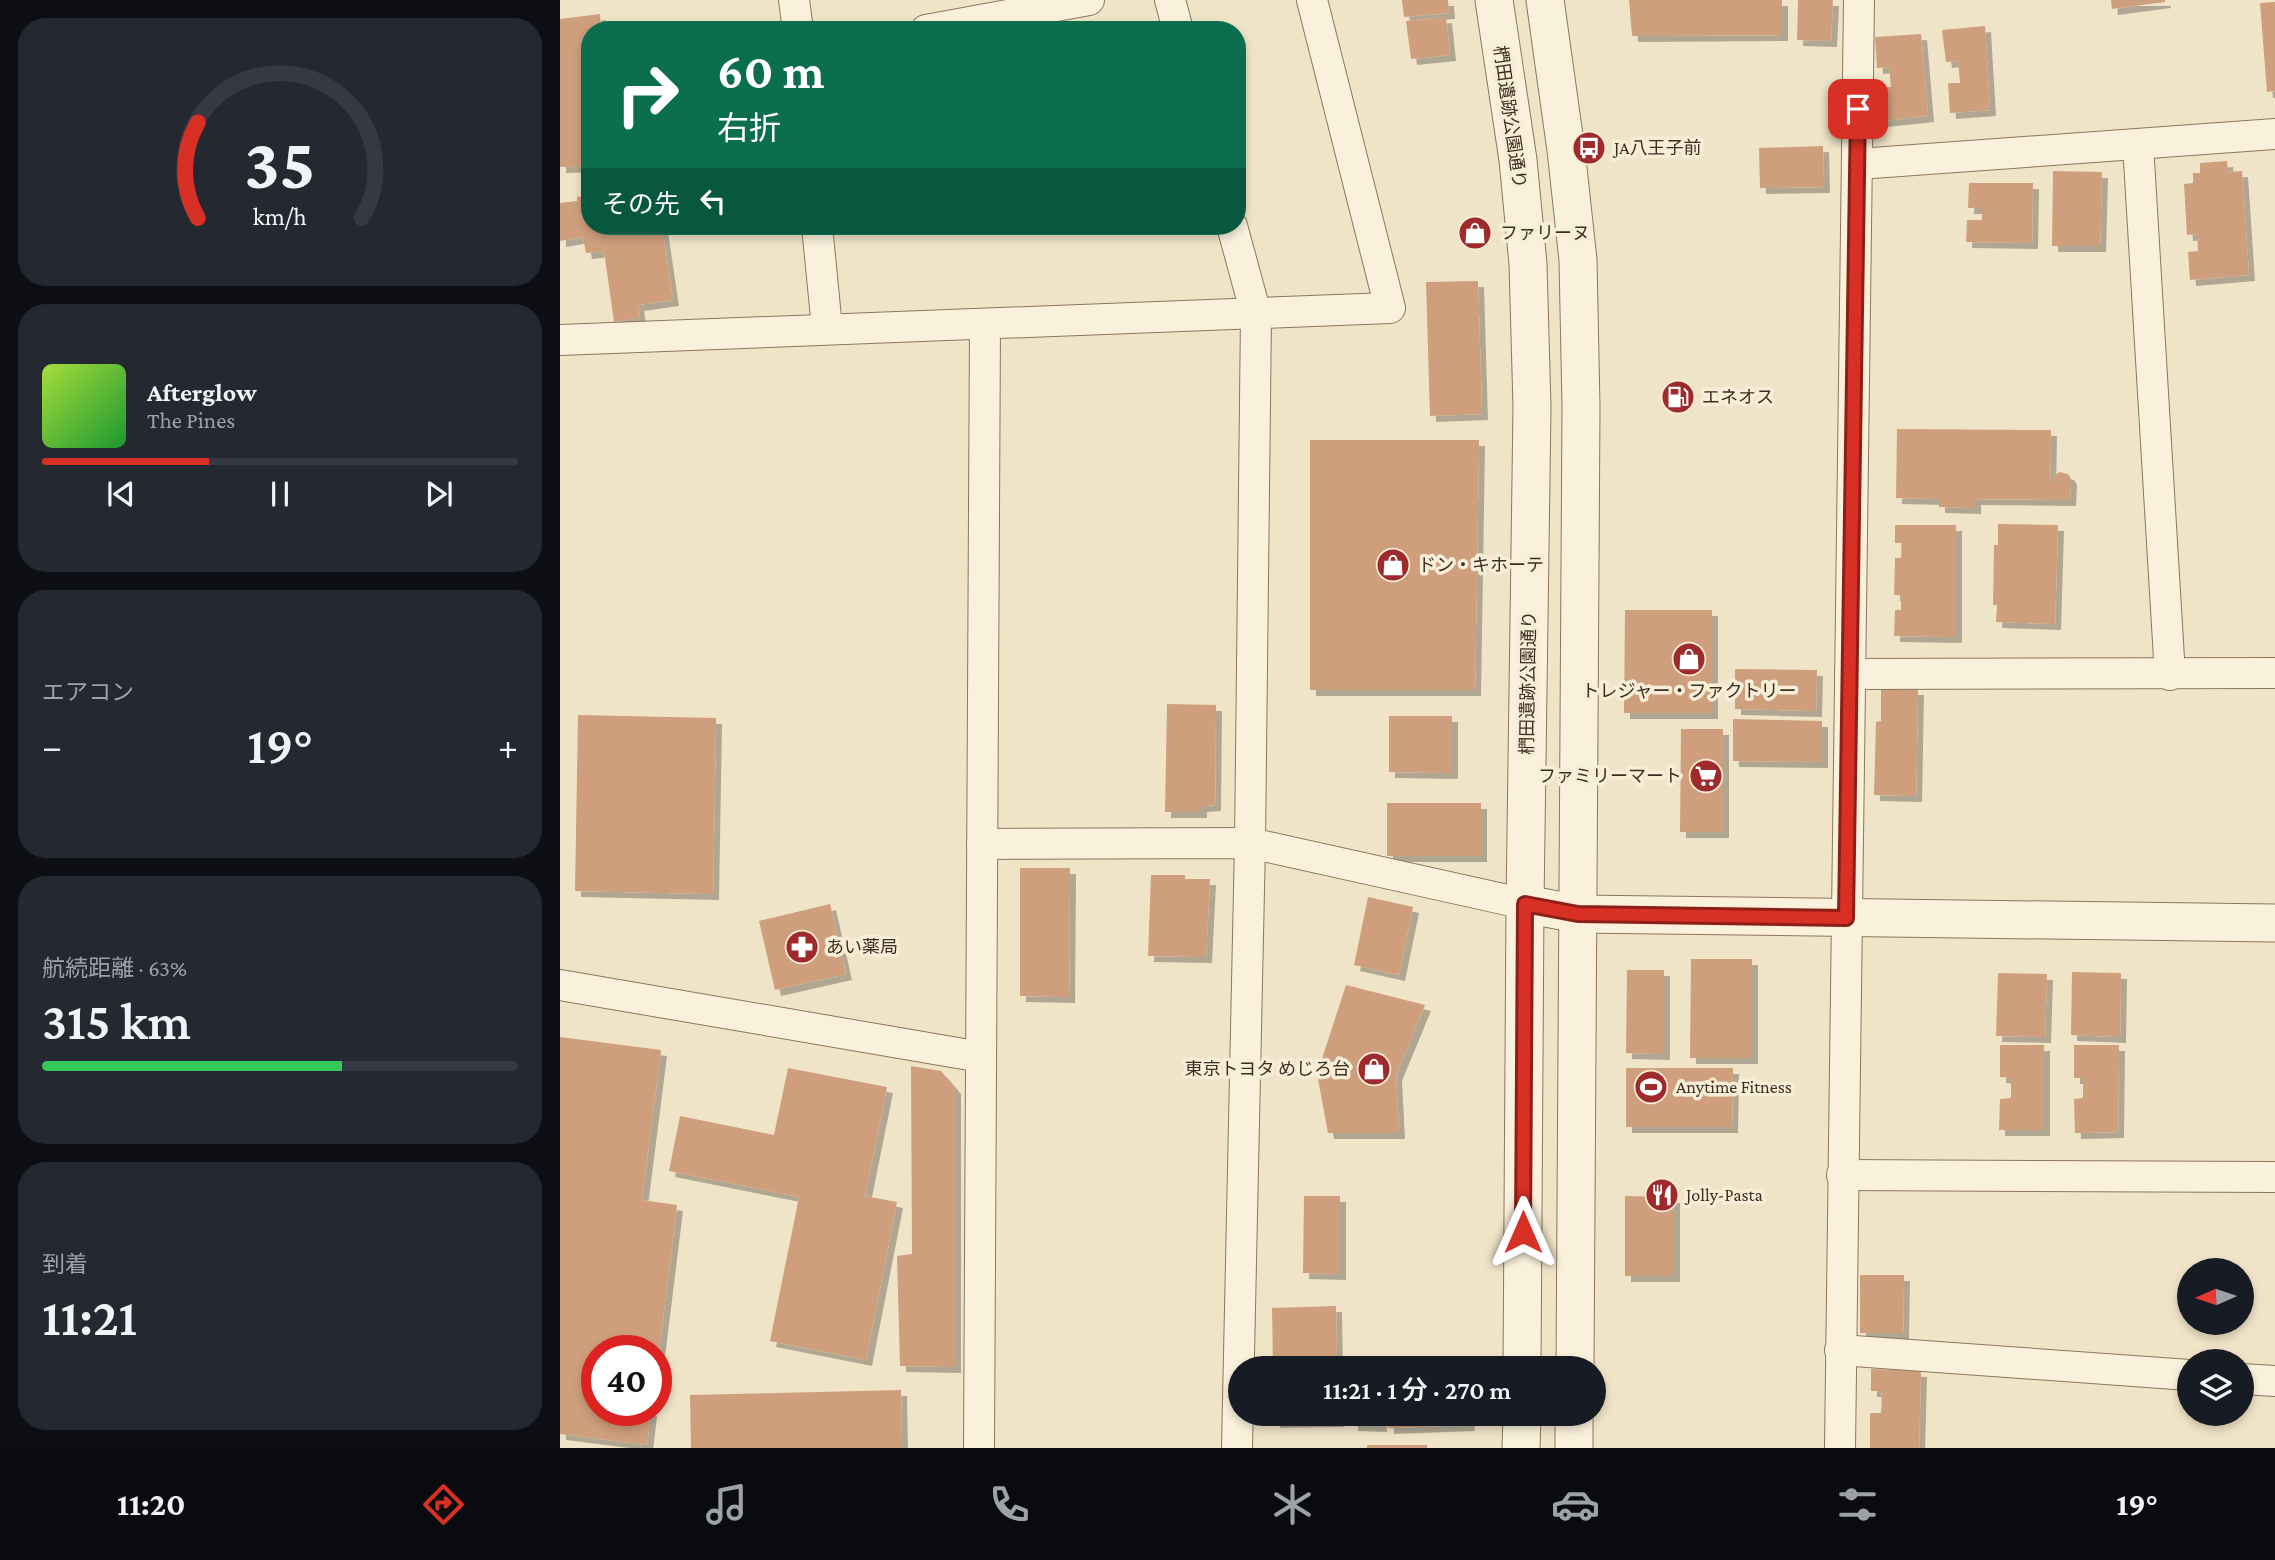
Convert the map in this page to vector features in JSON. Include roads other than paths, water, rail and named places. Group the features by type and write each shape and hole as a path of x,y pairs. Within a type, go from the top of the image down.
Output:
{"street":[{"path":"794,0 797,21"},
{"path":"975,21 1089,0"},
{"path":"1170,0 1176,21"},
{"path":"560,341 827,328 985,325 1390,308 1312,0"},
{"name":"椚田遺跡公園通り","path":"1494,0 1518,160 1528,277 1532,407 1522,1356"},
{"path":"1545,0 1578,260 1581,420 1574,1356"},
{"path":"1840,1448 1859,0"},
{"path":"1858,164 2275,134"},
{"path":"2138,144 2170,675"},
{"path":"818,235 827,328"},
{"path":"1234,235 1256,314 1250,843 1237,1448"},
{"path":"979,1448 985,325"},
{"path":"1850,674 2275,673"},
{"path":"982,844 1250,843 1578,914 2275,923"},
{"path":"560,985 981,1057"},
{"path":"1842,1175 2275,1177"},
{"path":"1840,1350 2177,1374"},
{"path":"2254,1380 2275,1381"},
{"path":"1521,1448 1522,1426"},
{"path":"1574,1426 1574,1448"}],"place":[{"name":"JA八王子前","path":"1589,148"},
{"name":"ファリーヌ","path":"1475,233"},
{"name":"エネオス","path":"1678,397"},
{"name":"ドン・キホーテ","path":"1393,565"},
{"name":"トレジャー・ファクトリー","path":"1689,659"},
{"name":"ファミリーマート","path":"1706,776"},
{"name":"あい薬局","path":"802,947"},
{"name":"東京トヨタ めじろ台","path":"1374,1069"},
{"name":"Anytime Fitness","path":"1651,1087"},
{"name":"Jolly-Pasta","path":"1662,1195"}]}
